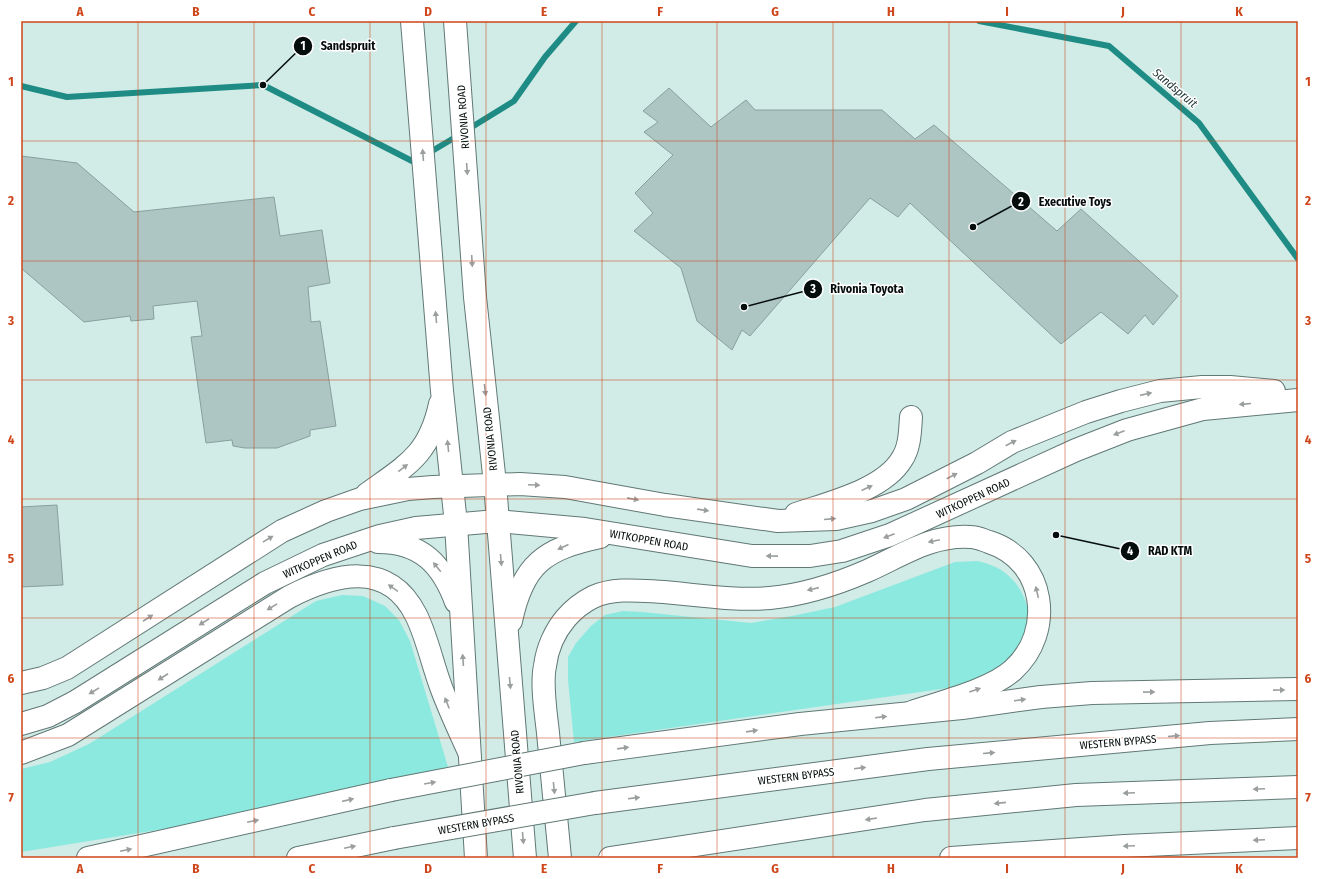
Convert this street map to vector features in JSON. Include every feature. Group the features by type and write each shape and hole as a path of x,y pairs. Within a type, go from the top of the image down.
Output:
{"main road":[{"path":"412,21 442,391 456,524 476,858"},
{"name":"RIVONIA ROAD","path":"455,21 475,297 495,484 525,858"},
{"path":"21,683 43,678 67,668 282,531 305,520 360,499 408,490 452,485 495,484 566,487 665,505 778,520 836,519 890,505 950,477 1012,442 1086,412 1144,394 1202,387 1230,387 1298,394"},
{"path":"360,499 411,462 421,451 433,427 442,391"},
{"name":"WITKOPPEN ROAD","path":"21,724 48,716 75,702 265,583 323,555 359,542 402,531 456,524 498,521 614,534 752,556 810,556 842,551 890,535 1076,450 1127,430 1203,409 1298,400"},
{"path":"778,520 856,492 885,478 902,459 908,446 911,417"},
{"path":"507,644 519,591 528,574 536,565 553,552 571,543 614,534"},
{"path":"560,858 546,707 544,667 556,634 563,623 581,604 594,596 628,590 751,600 774,598 819,588 859,574 928,542 955,537 974,537 1002,546 1022,562 1034,581 1040,619 1036,639 1026,657 1012,672 995,683 912,712"},
{"path":"359,542 386,542 401,544 415,549 427,556 443,575 461,615"},
{"path":"21,753 68,735 289,597 327,580 338,577 358,576 377,579 388,584 402,594 413,608 441,687 469,752"},
{"path":"88,858 391,790 455,779 584,753 800,724 1092,693 1298,689"},
{"name":"WESTERN BYPASS","path":"298,858 394,838 595,803 928,759 1210,733 1298,729"},
{"path":"610,858 925,810 1076,795 1298,787"},
{"path":"951,858 1126,846 1298,838"}],"shaded area":[{"path":"978,561 991,565 1010,577 1017,585 1027,605 1032,630 1012,667 969,685 574,742 568,680 568,657 576,643 591,626 605,615 623,611 642,612 751,623 835,607 955,562"},
{"path":"342,595 363,596 385,606 399,620 410,641 448,767 170,828 21,852 21,769 50,762 89,744 316,601"}],"building":[{"path":"669,88 711,127 746,100 755,110 882,110 915,139 934,125 1057,231 1081,209 1178,296 1153,325 1145,315 1128,334 1101,312 1061,344 910,203 898,217 870,198 750,336 742,330 732,350 697,321 681,268 634,231 653,213 635,193 673,155 644,132 658,122 643,111"},
{"path":"21,156 77,163 134,212 274,197 280,236 322,230 330,283 308,287 311,322 320,321 336,426 310,430 310,436 277,448 245,448 233,446 232,440 206,443 191,337 202,336 197,301 153,306 154,319 131,321 130,316 84,322 21,268"},
{"path":"57,505 63,585 21,587 21,507"}],"waterway":[{"name":"Sandspruit","path":"467,130 514,101 545,57 576,21"},
{"name":"Sandspruit","path":"979,21 1109,46 1199,123 1298,259"},
{"name":"Sandspruit","path":"21,86 67,97 263,85 414,162 418,160"},
{"name":"Sandspruit","path":"427,154 459,135"}],"place":[{"name":"Sandspruit","path":"263,85"},
{"name":"Executive Toys","path":"973,227"},
{"name":"Rivonia Toyota","path":"744,307"},
{"name":"RAD KTM","path":"1056,535"}]}
